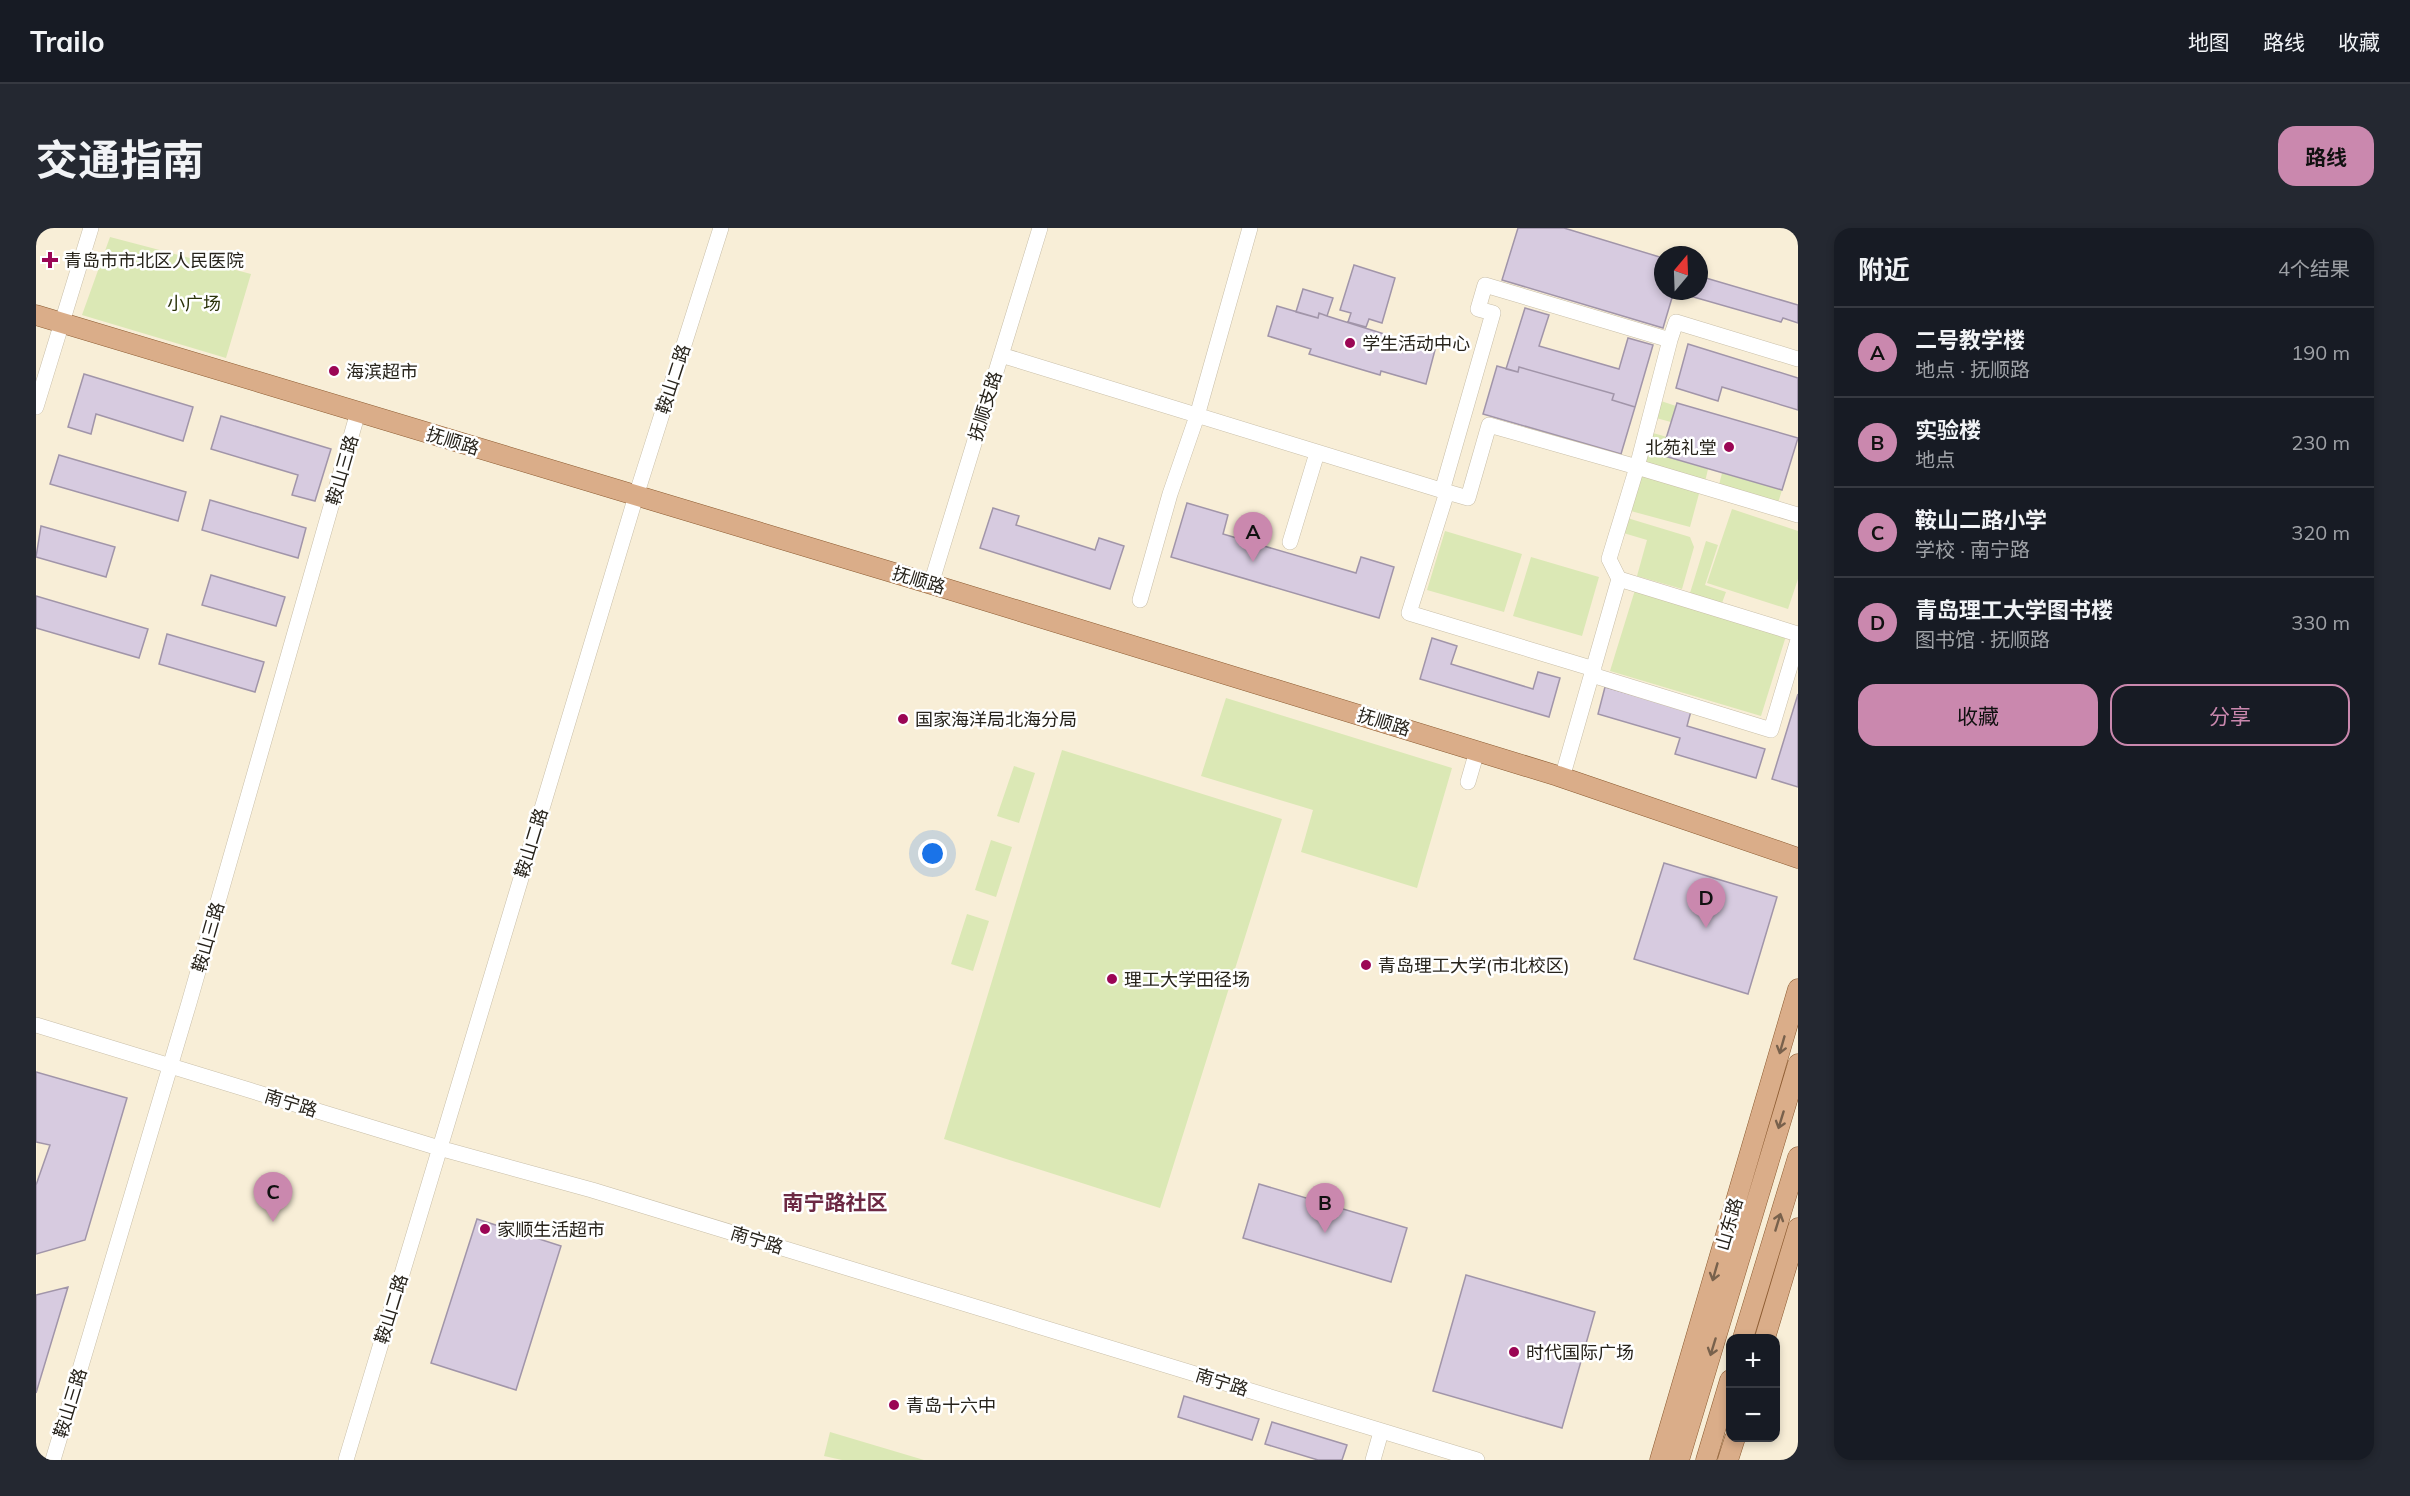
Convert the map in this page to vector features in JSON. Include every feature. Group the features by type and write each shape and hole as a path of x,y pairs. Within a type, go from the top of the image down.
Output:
{"main road":[{"name":"抚顺路","path":"36,315 1477,751 1564,771 1798,858"},
{"name":"山东路","path":"1660,1460 1798,989"},
{"name":"山东路","path":"1679,1460 1798,1064"},
{"path":"1744,1334 1798,1157"},
{"path":"1766,1334 1798,1227"},
{"path":"1708,1454 1729,1388"},
{"path":"1728,1460 1733,1442"}],"street":[{"path":"36,407 91,228"},
{"name":"鞍山二路","path":"346,1460 636,496 721,228"},
{"name":"抚顺支路","path":"931,584 1040,228"},
{"path":"1140,600 1170,494 1197,416 1250,228"},
{"path":"1670,340 1485,285 1478,309 1493,313 1445,492 1409,613 1771,730 1798,640"},
{"path":"1564,771 1619,579 1609,559 1676,322 1798,359"},
{"path":"1001,355 1468,498 1489,425 1637,466 1798,515"},
{"name":"鞍山三路","path":"53,1460 170,1066 358,412"},
{"path":"1290,542 1317,453"},
{"path":"1619,579 1798,634"},
{"path":"1468,782 1477,751"},
{"name":"南宁路","path":"36,1025 439,1148 592,1190 1477,1460"},
{"path":"1373,1460 1381,1432"}],"green space":[{"name":"小广场","path":"110,237 251,274 226,358 82,315"},
{"path":"1661,401 1676,406 1671,422 1656,418"},
{"path":"1653,433 1667,437 1661,455 1708,469 1705,482 1644,464"},
{"path":"1637,472 1700,490 1690,527 1627,510"},
{"path":"1722,473 1782,490 1778,503 1719,485"},
{"path":"1732,509 1798,531 1798,579 1788,609 1707,583"},
{"path":"1624,517 1690,537 1694,547 1682,589 1637,576 1647,540 1620,532"},
{"path":"1445,531 1522,554 1504,612 1427,590"},
{"path":"1706,541 1718,545 1705,585 1726,592 1722,603 1690,593"},
{"path":"1531,557 1599,577 1582,636 1513,616"},
{"path":"1635,590 1786,636 1761,716 1610,671"},
{"path":"1226,698 1452,768 1417,888 1301,852 1313,810 1201,776"},
{"name":"理工大学田径场","path":"1062,750 1282,819 1160,1208 944,1139"},
{"path":"1014,766 1035,773 1019,823 997,816"},
{"path":"991,840 1012,847 996,897 975,890"},
{"path":"967,914 989,921 973,971 951,964"},
{"path":"830,1432 924,1460 842,1460 824,1456"}],"building":[{"path":"1518,228 1564,228 1654,255 1654,300 1671,300 1663,328 1502,280"},
{"path":"1354,265 1395,278 1382,323 1369,319 1366,327 1348,322 1351,313 1340,310"},
{"path":"1708,279 1798,305 1798,323 1783,318 1781,322 1704,300 1708,300"},
{"path":"1303,289 1333,298 1327,316 1319,313 1318,318 1296,312"},
{"name":"学生活动中心","path":"1277,306 1318,318 1319,313 1435,350 1426,384 1381,371 1380,375 1309,354 1311,349 1268,336"},
{"path":"1525,308 1549,315 1539,346 1619,369 1628,338 1653,345 1635,407 1612,400 1614,394 1519,367 1518,372 1506,369"},
{"path":"1688,344 1798,378 1798,410 1722,387 1718,401 1676,388"},
{"path":"1497,366 1518,372 1519,367 1614,394 1612,400 1635,407 1621,454 1483,414"},
{"path":"84,374 193,407 183,441 96,414 91,434 68,427"},
{"name":"北苑礼堂","path":"1677,403 1798,438 1782,490 1661,455"},
{"path":"221,416 331,449 315,501 292,495 298,475 211,449"},
{"path":"59,455 186,492 178,521 50,484"},
{"path":"210,500 306,528 298,558 202,530"},
{"path":"1187,503 1228,515 1223,534 1356,573 1361,557 1394,567 1379,618 1171,557"},
{"path":"993,508 1019,516 1016,525 1095,550 1099,538 1124,546 1110,589 980,548"},
{"path":"41,526 115,547 106,577 36,557"},
{"path":"211,575 285,597 276,626 202,605"},
{"path":"36,596 148,629 139,658 36,628"},
{"path":"167,634 264,662 255,692 159,664"},
{"path":"1432,638 1457,646 1451,664 1533,689 1538,672 1560,678 1549,717 1420,679"},
{"path":"1605,687 1691,711 1687,726 1765,749 1756,778 1675,754 1680,738 1598,714"},
{"path":"1798,694 1798,787 1772,779"},
{"path":"1664,863 1777,897 1748,994 1634,959"},
{"path":"36,1072 127,1098 85,1240 36,1254 36,1185 50,1145 36,1142"},
{"path":"1259,1184 1407,1228 1391,1282 1243,1238"},
{"path":"477,1219 561,1246 516,1390 431,1363"},
{"name":"时代国际广场","path":"1466,1275 1595,1312 1562,1428 1433,1391"},
{"path":"68,1287 36,1393 36,1295"},
{"path":"1184,1396 1259,1419 1252,1440 1178,1417"},
{"path":"1272,1422 1347,1445 1342,1460 1318,1460 1265,1444"}],"place":[{"name":"青岛市市北区人民医院","path":"50,260"},
{"name":"学生活动中心","path":"1350,343"},
{"name":"海滨超市","path":"334,371"},
{"name":"北苑礼堂","path":"1729,447"},
{"name":"二号教学楼","path":"1253,562"},
{"name":"国家海洋局北海分局","path":"903,719"},
{"name":"青岛理工大学图书楼","path":"1706,928"},
{"name":"青岛理工大学(市北校区)","path":"1366,965"},
{"name":"理工大学田径场","path":"1112,979"},
{"name":"鞍山二路小学","path":"273,1222"},
{"name":"家顺生活超市","path":"485,1229"},
{"name":"实验楼","path":"1325,1233"},
{"name":"时代国际广场","path":"1514,1352"},
{"name":"青岛十六中","path":"894,1405"}],"district":[{"name":"南宁路社区","path":"835,1202"}]}
